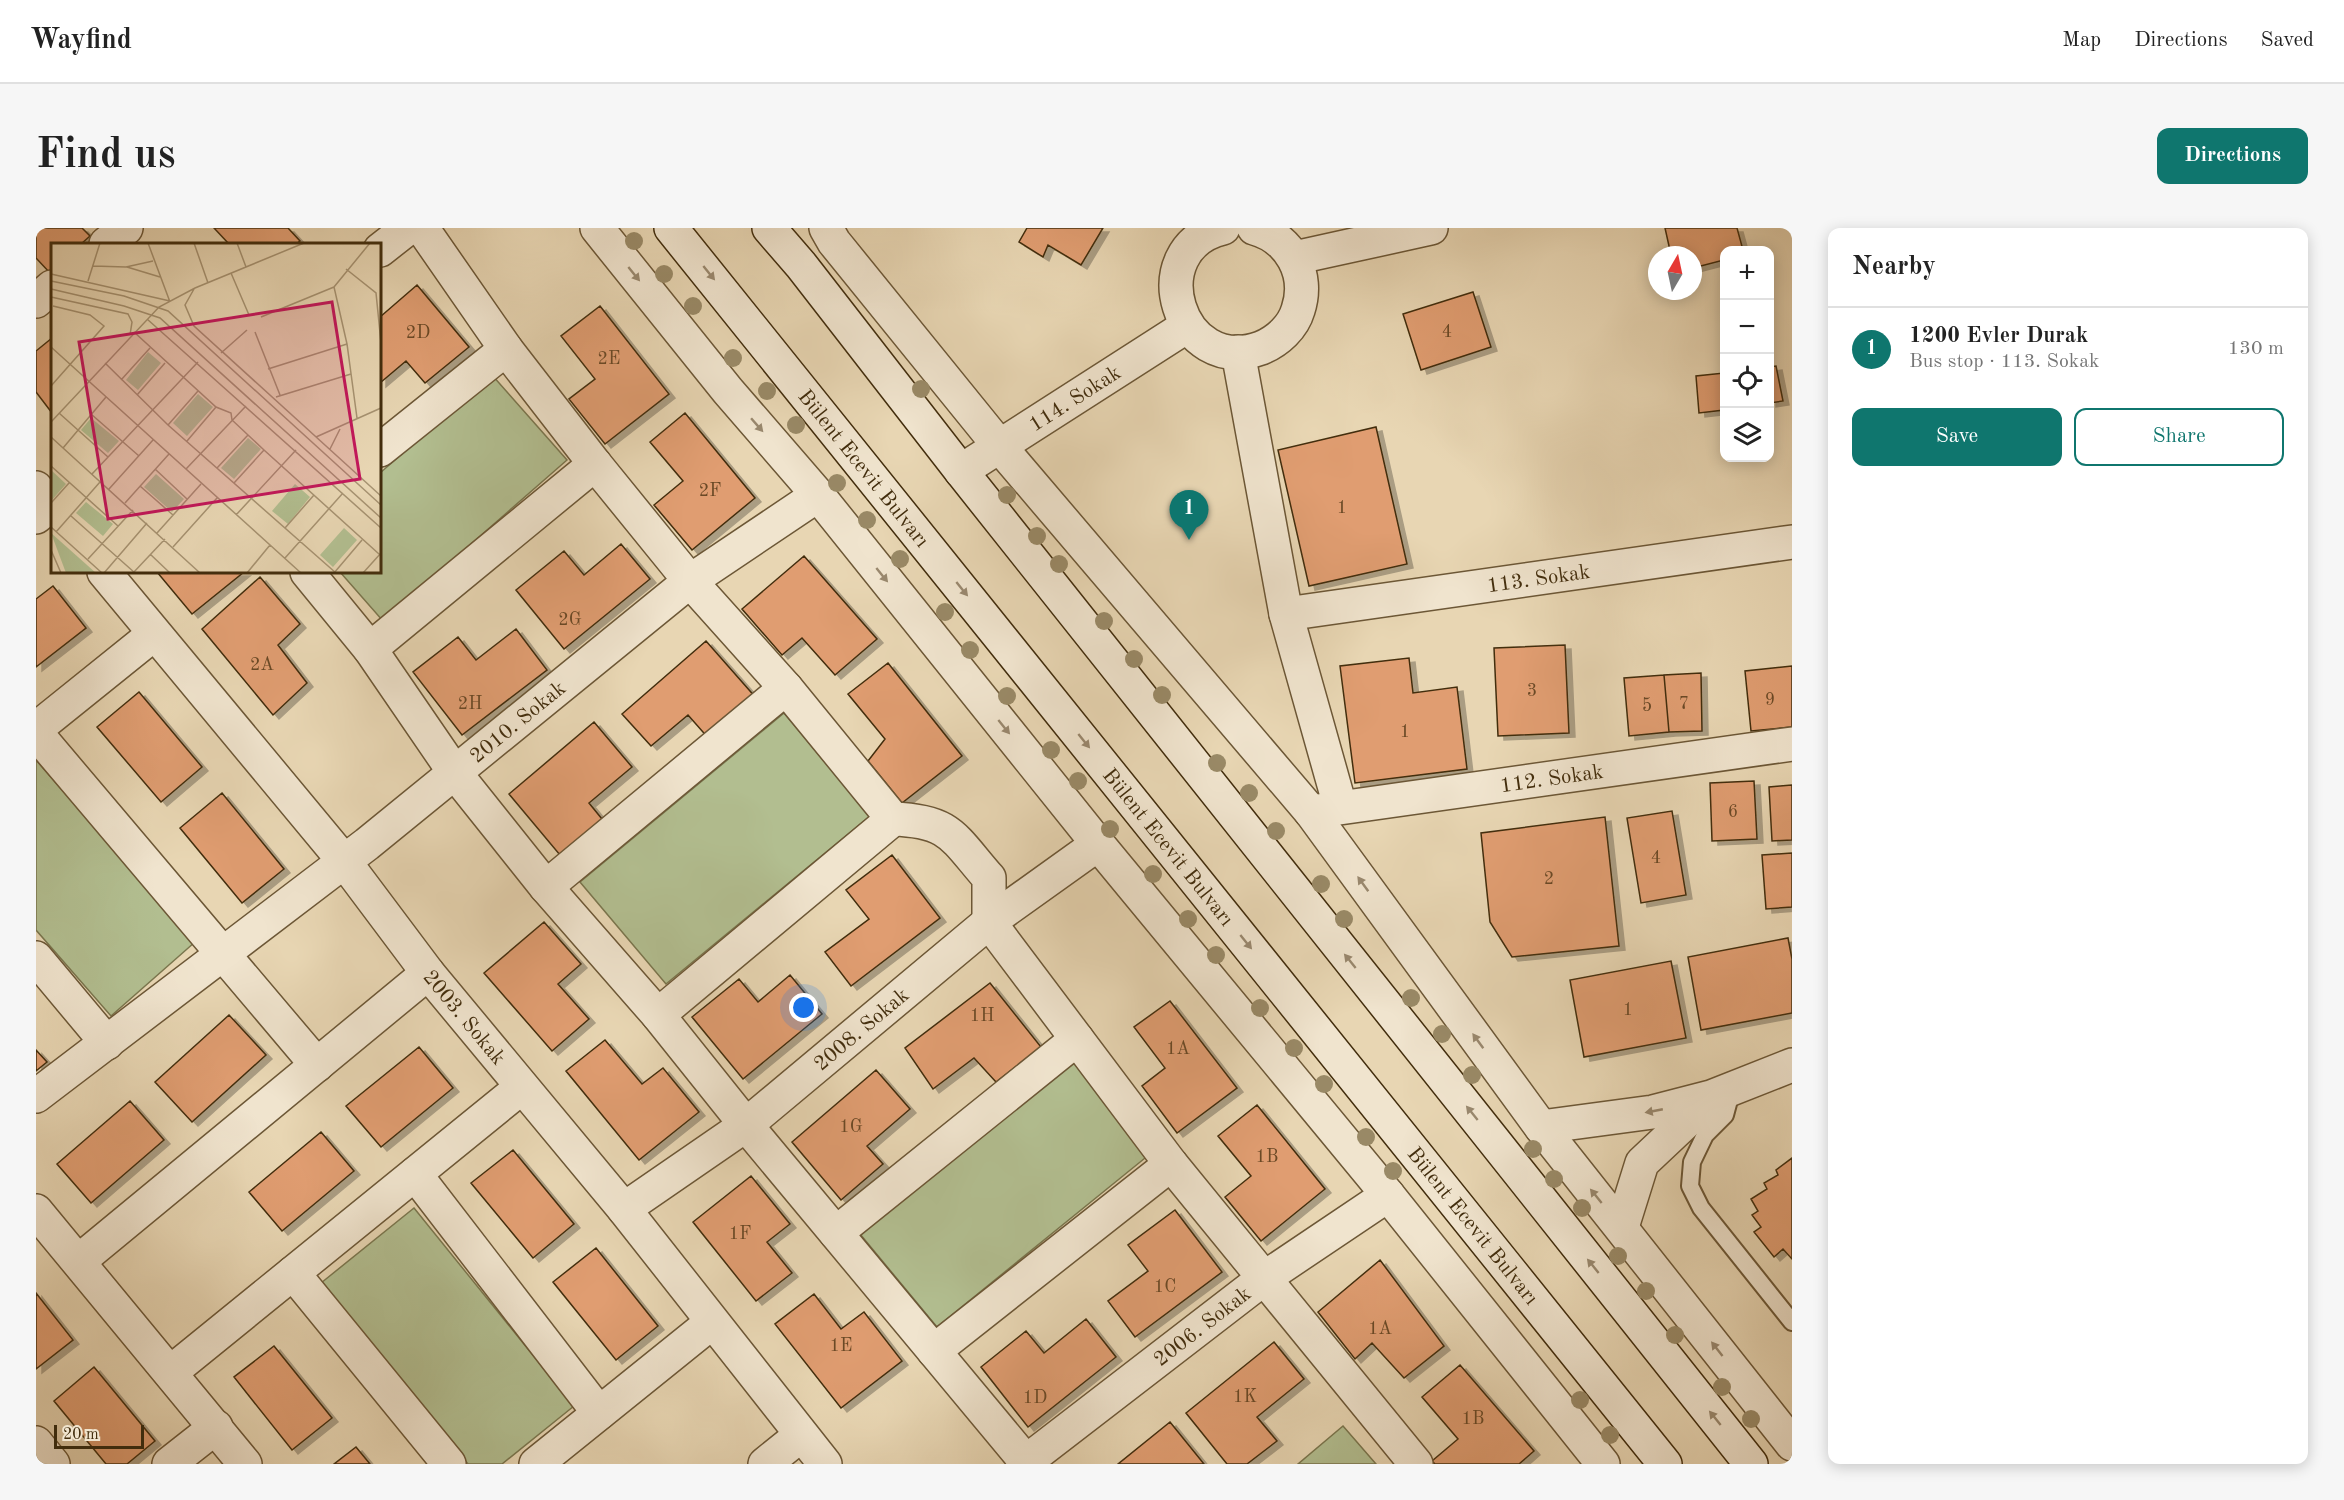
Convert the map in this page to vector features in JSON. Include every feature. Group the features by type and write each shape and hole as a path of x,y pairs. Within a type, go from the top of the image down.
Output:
{"street":[{"path":"107,243 126,228"},
{"path":"422,228 506,349 595,464 690,580 786,688 893,819"},
{"path":"597,228 728,391 818,495 1098,844 1388,1194 1603,1464"},
{"name":"Bülent Ecevit Bulvarı","path":"671,228 1665,1464"},
{"path":"769,228 801,264 961,471 1751,1464"},
{"path":"1220,228 1193,245 1178,270 1176,298 1187,326 1209,345 1238,352 1266,346 1279,338 1293,321 1301,301 1302,286 1294,258 1275,237 1254,228"},
{"path":"1294,258 1431,228"},
{"path":"801,264 830,235 1001,448 1325,809 1541,1127 1792,1444"},
{"path":"36,301 51,288"},
{"name":"114. Sokak","path":"961,471 1001,448 1187,326"},
{"path":"381,449 506,349"},
{"path":"1238,352 1286,614 1325,809"},
{"path":"370,649 595,464"},
{"name":"2010. Sokak","path":"36,1096 224,956 455,773 690,580 818,495"},
{"name":"113. Sokak","path":"1286,614 1792,542"},
{"name":"2003. Sokak","path":"105,573 344,861 428,973 624,1209 711,1323 825,1464"},
{"path":"308,573 370,649 455,773 546,887 658,1015 746,1125 1026,1463"},
{"path":"36,729 154,634"},
{"path":"546,887 786,688"},
{"path":"36,733 317,1065"},
{"name":"112. Sokak","path":"1325,809 1792,744"},
{"path":"658,1015 893,819 920,820 947,830 989,878 989,922 1171,1164 1416,1464"},
{"name":"2008. Sokak","path":"624,1209 746,1125 989,922 1098,844"},
{"path":"36,958 107,1043"},
{"path":"79,1261 428,973"},
{"path":"836,1233 1077,1039"},
{"path":"1541,1127 1653,1112 1721,1093 1792,1065"},
{"path":"171,1372 522,1087"},
{"path":"1622,1227 1642,1163 1721,1093"},
{"path":"934,1351 1171,1164"},
{"path":"415,1174 599,1413"},
{"name":"2006. Sokak","path":"1026,1463 1263,1279 1388,1194"},
{"path":"36,1210 246,1464"},
{"path":"293,1273 449,1464"},
{"path":"536,1464 711,1323"},
{"path":"169,1464 216,1427"},
{"path":"765,1464 801,1435"},
{"path":"36,1443 53,1464"}],"lane":[{"path":"1721,1093 1725,1115 1705,1135 1692,1162 1690,1186 1701,1208 1792,1322"}],"green space":[{"path":"492,375 567,460 383,621 341,573 381,573 381,472"},
{"path":"784,713 870,816 666,984 580,882"},
{"path":"36,760 195,942 111,1016 36,930"},
{"path":"1073,1060 1150,1154 937,1327 860,1234"},
{"path":"414,1208 574,1406 502,1464 468,1464 321,1283"},
{"path":"1343,1426 1376,1464 1298,1464"}],"building":[{"path":"36,228 82,228 90,236 82,243 51,243 50,273 36,258"},
{"path":"214,228 288,228 300,241 297,243 228,243"},
{"path":"1027,228 1103,228 1081,265 1048,245 1043,257 1019,242"},
{"path":"1665,228 1737,228 1742,246 1720,246 1720,261 1702,266 1702,246 1669,246"},
{"path":"417,285 469,347 425,383 406,361 381,382 381,316"},
{"path":"1473,292 1491,347 1421,370 1403,314"},
{"path":"600,306 669,394 605,444 569,399 595,379 561,336"},
{"path":"51,339 51,412 36,392 36,351"},
{"path":"1774,366 1776,366 1783,401 1774,402"},
{"path":"1720,373 1720,410 1699,413 1696,376"},
{"path":"685,413 755,498 692,550 654,505 683,481 650,442"},
{"path":"1376,427 1407,564 1309,586 1278,450"},
{"path":"621,544 650,579 564,649 516,590 564,551 584,575"},
{"path":"804,556 877,639 835,675 802,638 782,655 742,609"},
{"path":"158,573 243,573 192,614"},
{"path":"260,577 300,624 278,645 307,683 273,715 202,629"},
{"path":"53,586 86,628 36,667 36,599"},
{"path":"516,629 547,670 462,735 413,672 458,637 476,660"},
{"path":"706,641 757,699 710,740 688,715 651,746 622,714"},
{"path":"1565,645 1569,733 1498,736 1494,648"},
{"path":"1409,658 1413,693 1457,687 1467,769 1355,783 1340,666"},
{"path":"888,663 962,756 902,803 868,761 885,739 848,694"},
{"path":"1792,666 1792,727 1751,731 1745,671"},
{"path":"1701,673 1702,731 1669,732 1664,675"},
{"path":"1664,675 1669,732 1629,736 1624,678"},
{"path":"139,692 202,767 161,802 97,727"},
{"path":"594,722 632,767 589,803 602,819 560,855 509,794"},
{"path":"1754,781 1757,839 1712,841 1710,783"},
{"path":"1792,785 1792,840 1772,841 1769,787"},
{"path":"222,793 284,869 242,903 180,828"},
{"path":"1672,811 1686,895 1641,903 1627,818"},
{"path":"1605,817 1619,946 1512,957 1490,922 1481,833"},
{"path":"1792,853 1792,907 1766,909 1762,855"},
{"path":"892,855 940,918 851,986 825,952 869,919 846,890"},
{"path":"544,922 581,964 558,984 589,1019 552,1051 484,973"},
{"path":"1788,938 1792,959 1792,1013 1701,1030 1688,957"},
{"path":"1671,961 1686,1038 1584,1057 1570,980"},
{"path":"790,975 822,1014 743,1079 692,1017 739,979 758,1002"},
{"path":"990,983 1041,1047 996,1082 974,1058 933,1089 905,1048"},
{"path":"1170,1001 1237,1088 1177,1133 1142,1086 1165,1068 1134,1027"},
{"path":"229,1015 266,1055 192,1122 155,1082"},
{"path":"605,1040 642,1084 663,1068 699,1112 639,1160 566,1071"},
{"path":"419,1047 453,1088 381,1147 346,1106"},
{"path":"36,1050 47,1062 36,1071"},
{"path":"876,1070 910,1109 867,1146 883,1164 841,1200 792,1142"},
{"path":"130,1101 164,1140 91,1203 57,1164"},
{"path":"1257,1105 1325,1189 1261,1241 1225,1197 1251,1176 1218,1136"},
{"path":"321,1132 354,1171 282,1231 249,1192"},
{"path":"513,1150 574,1224 533,1258 471,1183"},
{"path":"1792,1158 1792,1259 1783,1249 1774,1257 1754,1232 1761,1227 1752,1215 1758,1211 1751,1199 1767,1189 1764,1183 1778,1175 1776,1170"},
{"path":"751,1176 790,1224 767,1242 792,1273 756,1301 693,1222"},
{"path":"1175,1210 1222,1272 1135,1337 1108,1301 1148,1271 1128,1245"},
{"path":"596,1248 658,1326 616,1360 553,1282"},
{"path":"1380,1260 1444,1346 1404,1378 1372,1343 1355,1359 1318,1312"},
{"path":"36,1293 73,1340 36,1369"},
{"path":"814,1294 841,1329 864,1312 902,1361 841,1408 775,1324"},
{"path":"1086,1319 1116,1357 1028,1427 981,1367 1026,1331 1044,1353"},
{"path":"1274,1342 1304,1379 1257,1417 1277,1441 1247,1464 1227,1464 1186,1413"},
{"path":"274,1346 332,1418 292,1450 234,1377"},
{"path":"1460,1365 1534,1451 1519,1464 1435,1464 1432,1461 1458,1439 1422,1397"},
{"path":"94,1367 155,1441 127,1464 106,1464 54,1401"},
{"path":"1170,1422 1204,1464 1118,1464"},
{"path":"356,1447 370,1464 334,1464"}],"place":[{"name":"1200 Evler Durak","path":"1189,540"}]}
